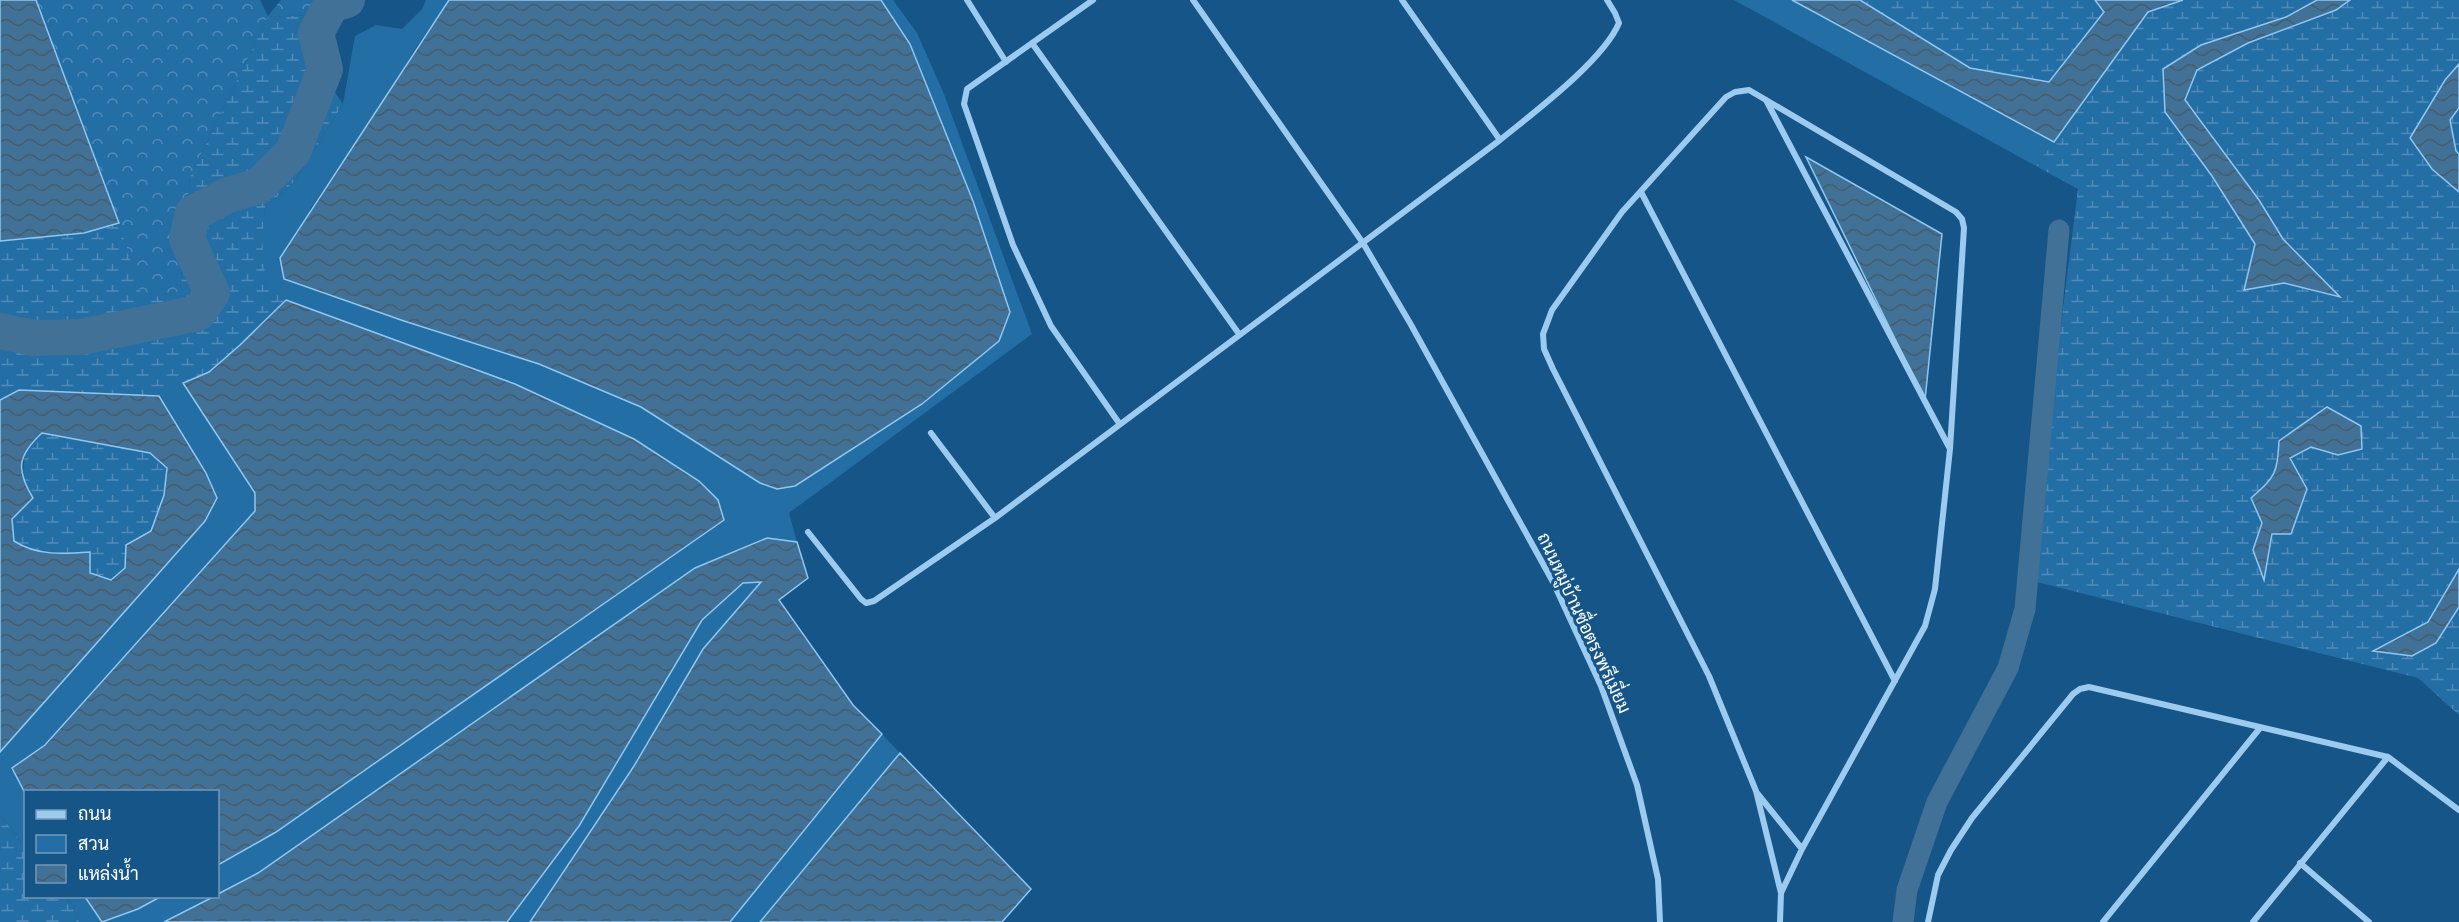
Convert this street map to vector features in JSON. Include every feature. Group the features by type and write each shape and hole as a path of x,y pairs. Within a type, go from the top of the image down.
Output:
{"street":[{"path":"967,0 1006,63"},
{"path":"1093,0 967,89 964,104 967,119 1013,245 1051,326 1119,423"},
{"name":"ถนนหมู่บ้านซื่อตรงพรีเมี่ยม","path":"1193,0 1363,243 1410,323 1553,582 1601,686 1637,785 1658,879 1660,922"},
{"path":"1402,0 1500,140"},
{"path":"808,532 866,603 874,601 995,518 1500,140 1576,75 1609,41 1619,23 1607,0"},
{"path":"1032,43 1239,334"},
{"path":"1780,922 1781,893 1756,791 1709,676 1545,349 1543,334 1552,310 1622,212 1726,96 1749,90 1956,212 1962,219 1964,228 1950,449 1935,589 1925,626 1802,849 1781,893"},
{"path":"1766,99 1950,449"},
{"path":"1641,192 1895,681"},
{"path":"931,433 995,518"},
{"path":"1928,922 1938,875 1972,818 2073,694 2089,687 2388,757 2459,810"},
{"path":"2103,922 2260,728"},
{"path":"2253,922 2388,757"},
{"path":"1756,791 1802,849"},
{"path":"2300,863 2369,922"}],"green space":[{"path":"36,0 260,0 268,16 281,0 332,0 309,15 268,17 190,177 180,291 143,301 111,199"},
{"path":"426,0 449,0 311,208 284,278 404,321 539,364 641,407 760,483 777,489 795,486 922,404 999,341 1010,312 973,201 910,44 881,0 893,0 917,33 944,94 1032,334 789,513 797,542 767,538 258,873 219,893 219,864 276,832 724,520 515,384 286,300 266,286 261,241 265,207 295,181 343,104 355,36 376,25 402,29 422,9"},
{"path":"1734,0 1792,0 2054,142 2036,166"},
{"path":"1860,0 2095,0 2104,12 2049,82 1970,68"},
{"path":"2183,0 2317,0 2286,17 2201,45 2164,69 2165,112 2212,176 2255,244 2244,290 2284,283 2338,297 2283,239 2259,200 2184,100 2197,70 2248,43 2336,10 2350,0 2459,0 2459,64 2445,80 2410,138 2432,169 2459,192 2459,569 2428,622 2374,651 2413,656 2436,643 2459,607 2459,715 2418,678 2029,580 2078,189 2036,166 2148,12","holes":["2279,441 2362,449 2338,455 2311,447 2289,458 2264,579 2253,550 2262,523 2251,498 2274,474"]},
{"path":"309,15 307,51 343,104 295,181 265,207 262,241 266,285 286,300 209,372 159,396 19,390 0,400 0,241 84,233 119,223 143,300 180,291 190,177 268,17"},
{"path":"2459,108 2459,154 2456,151 2450,120"},
{"path":"183,383 255,493 255,511 45,745 13,768 24,791 24,846 0,815 0,752 205,521 206,473 159,396"},
{"path":"42,433 150,453 167,468 164,495 151,531 126,545 125,568 110,580 89,573 90,552 41,552 14,541 12,519 20,510 25,450"},
{"path":"762,582 703,649 634,766 530,922 507,922 579,826 702,620 743,583"},
{"path":"882,734 900,753 760,922 730,922"},
{"path":"0,815 24,846 24,898 66,898 73,906 79,922 0,922"},
{"path":"66,898 86,898 102,922 79,922 73,906"},
{"path":"158,898 211,898 164,922 102,922 138,909"}],"water":[{"path":"0,0 36,0 119,223 84,233 0,241"},
{"path":"449,0 881,0 910,44 973,201 1010,312 999,341 922,404 795,486 777,489 760,483 641,407 539,364 404,321 284,279 280,258"},
{"path":"1792,0 1860,0 1970,68 2049,82 2104,12 2095,0 2183,0 2148,12 2054,142"},
{"path":"2317,0 2350,0 2336,10 2248,43 2197,70 2185,100 2259,200 2283,239 2340,297 2284,283 2244,290 2255,244 2212,176 2165,112 2163,69 2201,45 2286,17"},
{"path":"2459,64 2459,108 2450,120 2456,151 2459,154 2459,192 2432,169 2410,138 2445,80"},
{"path":"1806,157 1942,234 1925,400"},
{"path":"286,300 515,384 634,439 699,481 718,500 724,520 276,832 219,864 219,790 24,791 12,768 45,745 255,511 255,493 183,383 209,372"},
{"path":"19,390 159,396 206,473 217,498 205,521 0,752 0,400","holes":["42,433 150,453 167,468 164,495 151,531 126,545 125,568 111,580 90,573 90,552 41,552 14,541 12,519 33,498 22,471 24,456"]},
{"path":"2327,407 2361,426 2362,449 2338,455 2311,447 2290,458 2307,489 2291,534 2272,534 2264,580 2253,550 2262,523 2251,498 2274,474 2279,441"},
{"path":"767,538 797,542 808,578 779,600 853,705 882,734 730,922 530,922 634,766 703,649 761,582 743,583 702,620 579,826 507,922 164,922 211,898 219,898 219,893 258,873 695,568"},
{"path":"2459,569 2459,607 2436,643 2412,656 2373,651 2428,622"},
{"path":"900,753 1031,889 1002,922 760,922"},
{"path":"86,898 158,898 138,909 102,922"}],"waterway":[{"path":"0,331 34,338 81,337 198,313 212,293 187,239 193,213 228,195 259,186 293,152 325,69 316,33 331,5 347,0"},
{"path":"1903,922 1907,890 1937,802 2008,668 2025,609 2059,230"}]}
